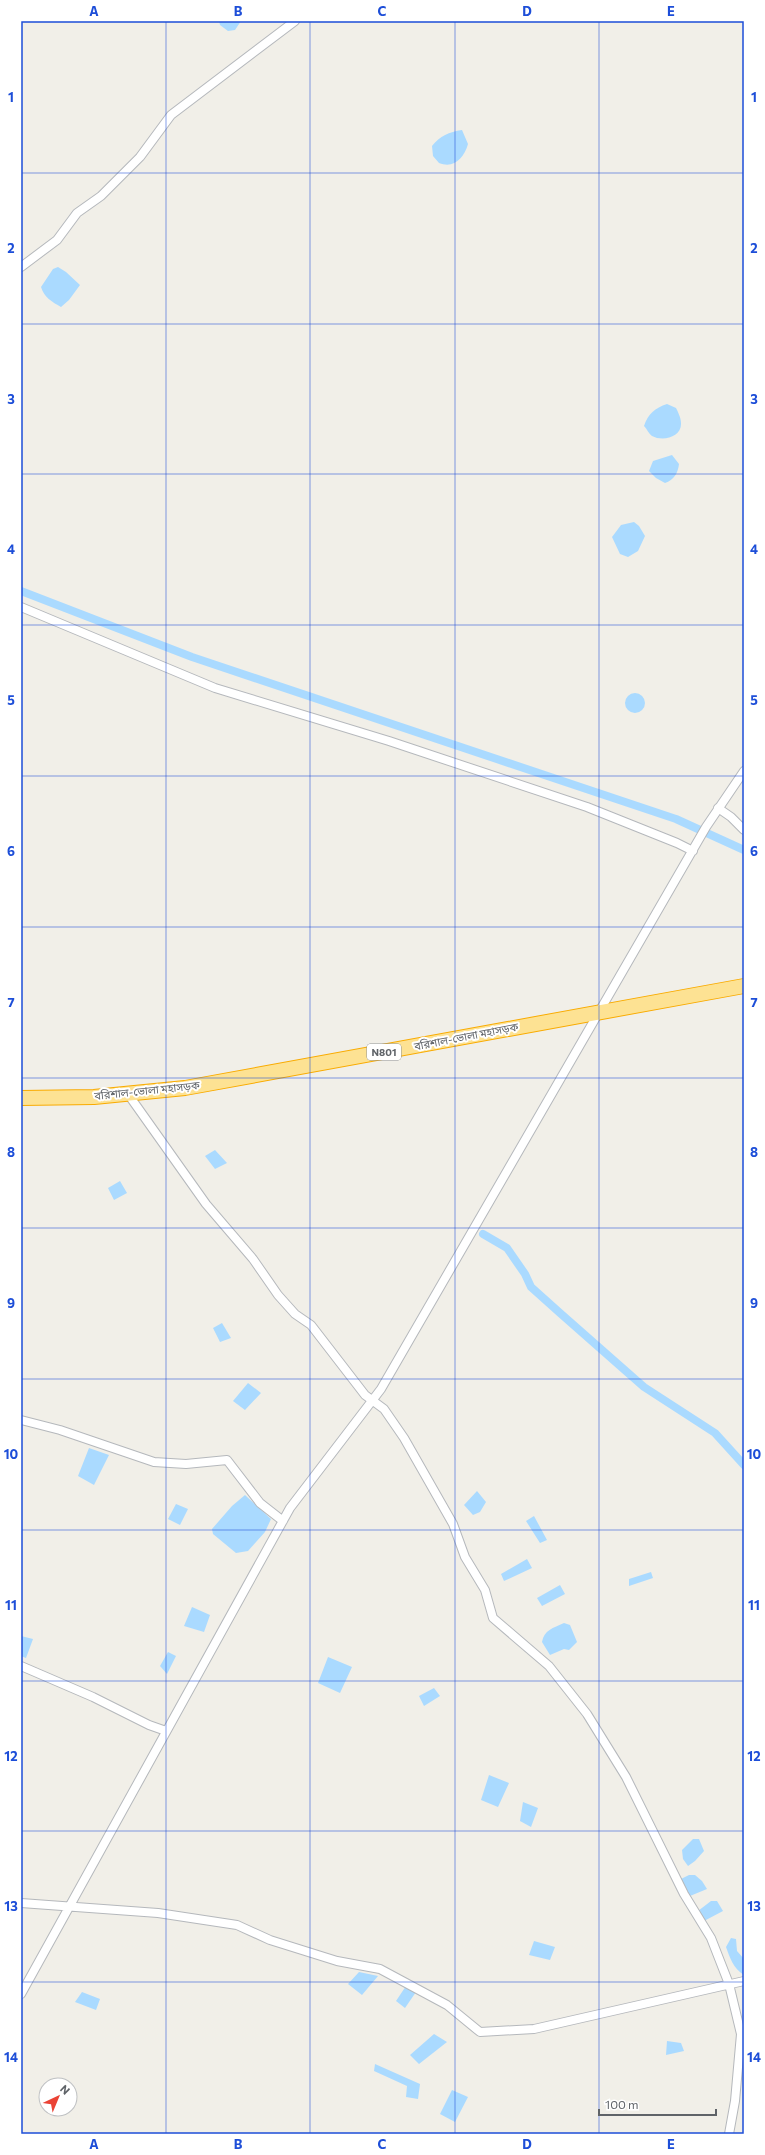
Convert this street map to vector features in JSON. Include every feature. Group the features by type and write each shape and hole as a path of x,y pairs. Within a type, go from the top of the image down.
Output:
{"highway":[{"name":"বরিশাল-ভোলা মহাসড়ক","path":"21,1098 128,1094 185,1088 744,986"}],"street":[{"path":"21,267 57,240 77,213 101,196 140,157 171,115 295,21"},
{"path":"21,607 215,688 389,741 587,807 695,848"},
{"path":"21,1994 290,1508 381,1389 602,1011 706,826 744,771"},
{"path":"718,808 731,817 744,830"},
{"path":"128,1094 206,1204 254,1259 278,1295 295,1314 311,1325 361,1389 384,1409 404,1438 453,1524 465,1557 485,1590 493,1618 550,1666 588,1714 626,1777 684,1894 711,1938 729,1984 740,2034 736,2101 729,2134"},
{"path":"21,1420 60,1430 154,1462 186,1464 227,1460 260,1503 283,1521"},
{"path":"21,1666 93,1697 149,1725 166,1731"},
{"path":"21,1903 70,1905 158,1913 237,1925 270,1940 337,1961 380,1969 447,2005 480,2032 534,2029 744,1981"}],"water":[{"path":"219,21 241,21 235,30 228,31 220,25"},
{"path":"462,130 468,144 464,154 458,161 449,165 439,163 433,156 432,146 445,135"},
{"path":"58,267 80,285 69,300 61,307 46,296 41,287 53,269"},
{"path":"667,404 676,408 681,423 680,428 675,435 671,437 656,438 651,435 644,426 652,412"},
{"path":"672,455 679,464 677,473 673,478 665,483 656,478 649,471 653,461"},
{"path":"634,522 639,526 645,536 638,551 628,557 620,554 612,537 621,525"},
{"path":"631,693 639,693 645,699 645,707 639,713 631,713 625,707 625,699"},
{"path":"215,1150 227,1163 215,1169 205,1156"},
{"path":"120,1181 127,1193 114,1200 108,1188"},
{"path":"222,1323 231,1338 220,1342 213,1328"},
{"path":"248,1383 261,1393 245,1410 233,1401"},
{"path":"89,1448 109,1455 94,1485 78,1476"},
{"path":"477,1491 486,1502 480,1512 473,1515 464,1505"},
{"path":"245,1495 271,1519 265,1532 248,1551 236,1553 213,1534 212,1529 232,1506"},
{"path":"176,1504 188,1509 180,1525 168,1519"},
{"path":"534,1516 547,1540 540,1543 526,1521"},
{"path":"527,1559 532,1568 504,1581 501,1574"},
{"path":"651,1572 653,1578 629,1586 629,1579"},
{"path":"560,1585 565,1594 542,1606 537,1598"},
{"path":"192,1607 210,1615 204,1632 184,1626"},
{"path":"564,1623 570,1625 577,1642 569,1650 564,1649 550,1655 542,1642 543,1638 547,1632"},
{"path":"21,1636 33,1639 26,1658 21,1656"},
{"path":"168,1652 176,1656 167,1674 160,1666"},
{"path":"328,1657 352,1667 340,1693 318,1683"},
{"path":"434,1688 440,1696 424,1706 419,1696"},
{"path":"489,1775 509,1783 498,1807 481,1800"},
{"path":"523,1802 538,1808 531,1827 520,1821"},
{"path":"693,1839 699,1839 704,1851 688,1866 683,1859 682,1850"},
{"path":"689,1875 695,1875 702,1881 707,1889 690,1896 681,1879"},
{"path":"711,1901 717,1901 723,1911 704,1921 698,1911"},
{"path":"731,1938 736,1939 737,1951 744,1959 744,1975 735,1966 726,1947"},
{"path":"534,1941 555,1947 550,1960 529,1955"},
{"path":"359,1972 378,1976 362,1995 348,1984"},
{"path":"406,1986 416,1992 405,2008 396,2001"},
{"path":"82,1992 100,1999 96,2010 75,2002"},
{"path":"434,2034 447,2042 419,2064 410,2055"},
{"path":"667,2041 681,2043 684,2051 666,2055"},
{"path":"375,2064 420,2084 418,2099 406,2097 407,2086 374,2071"},
{"path":"452,2090 468,2097 455,2122 440,2114"}],"waterway":[{"path":"21,591 192,657 676,819 744,850"},
{"path":"483,1234 507,1248 525,1274 531,1287 560,1313 644,1387 715,1433 744,1465"}]}
